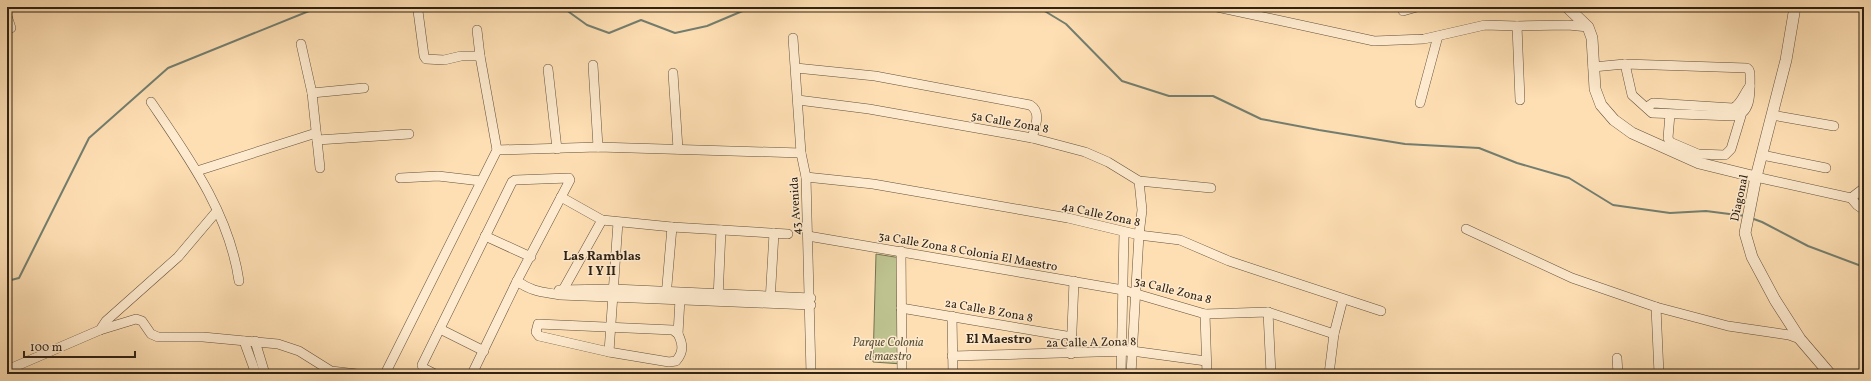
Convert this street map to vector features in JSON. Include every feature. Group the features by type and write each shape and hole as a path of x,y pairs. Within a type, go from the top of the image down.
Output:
{"street":[{"path":"1217,7 1374,41 1424,39 1485,25 1568,25 1588,27"},
{"path":"1567,7 1588,27 1592,38 1595,89 1601,105 1614,120 1632,133 1699,163 1852,198 1857,205 1864,210"},
{"name":"Diagonal","path":"1795,7 1786,60 1756,177 1745,229 1747,244 1754,261 1775,300 1800,339 1830,374"},
{"path":"418,11 424,56 426,59 444,60 461,56 480,56"},
{"path":"7,16 11,28"},
{"path":"1517,26 1520,100"},
{"path":"385,374 497,150 480,56 478,30"},
{"path":"1420,102 1438,36"},
{"name":"43 Avenida","path":"793,38 801,153 806,177 811,301 811,374"},
{"path":"301,44 312,94 320,168"},
{"path":"1593,67 1625,64 1746,68 1749,70 1750,96 1745,112 1741,116 1731,149 1724,155 1698,154 1670,142 1668,138 1670,114"},
{"path":"1625,64 1632,95 1652,113 1741,116"},
{"path":"593,65 598,147"},
{"path":"796,68 875,76 1030,105 1036,109 1037,117 1032,138"},
{"path":"548,69 557,150"},
{"path":"673,73 678,149"},
{"path":"1647,107 1653,103 1733,108 1740,103 1743,95 1750,86"},
{"path":"312,94 364,88"},
{"name":"5a Calle Zona 8","path":"798,100 869,109 1032,138 1085,152 1108,162 1139,181 1211,188"},
{"path":"151,102 197,171 223,222 232,246 239,281"},
{"path":"1772,115 1834,126"},
{"path":"197,171 317,137 409,134"},
{"path":"497,150 557,150 598,147 801,153"},
{"path":"1762,155 1826,168"},
{"path":"400,178 438,176 481,182"},
{"name":"4a Calle Zona 8","path":"806,177 873,184 1081,221 1139,235 1180,240 1230,261 1381,311"},
{"path":"435,374 423,368 422,365 512,182 515,180 569,178 570,180 517,282 472,374"},
{"path":"1131,374 1135,292 1142,210 1139,181"},
{"path":"1852,198 1864,188"},
{"path":"561,197 602,220 788,234"},
{"path":"100,330 106,321 178,257 217,211"},
{"path":"559,291 602,220"},
{"path":"609,352 618,222"},
{"path":"666,295 672,226"},
{"path":"1466,229 1572,278 1656,307 1728,326 1789,335 1800,339"},
{"path":"718,297 721,230"},
{"path":"1121,374 1124,232"},
{"path":"770,300 774,233"},
{"path":"485,236 531,257"},
{"name":"3a Calle Zona 8 Colonia El Maestro","path":"808,236 1123,290"},
{"path":"901,251 902,374"},
{"path":"1071,354 1074,281"},
{"path":"517,282 539,292 559,291"},
{"name":"3a Calle Zona 8","path":"1123,290 1135,292 1205,314 1268,312 1334,334"},
{"path":"559,291 560,295 614,293 811,301"},
{"path":"666,295 680,299 718,297"},
{"path":"678,334 672,330 543,324 538,324 536,328 536,332 539,336 609,352 669,362 676,361 680,356 682,349 678,334 680,299"},
{"path":"1329,374 1334,334 1343,299"},
{"path":"1656,307 1659,374"},
{"name":"2a Calle B Zona 8","path":"901,308 1072,337"},
{"path":"1268,312 1271,374"},
{"path":"1205,314 1206,374"},
{"path":"952,316 953,374"},
{"path":"7,370 100,330 136,319 142,321 151,334 158,337 203,337 278,344 294,349 331,371 357,374"},
{"path":"440,329 484,351"},
{"path":"244,341 256,374"},
{"path":"255,341 265,374"},
{"name":"2a Calle A Zona 8","path":"952,356 1071,354 1132,351 1206,361"},
{"path":"1616,358 1618,374"}],"green space":[{"name":"Parque Colonia el maestro","path":"876,254 901,258 902,364 873,362"}],"waterway":[{"path":"7,281 19,278 89,138 168,68 319,7"},
{"path":"562,7 587,25 609,33 641,20 675,33 707,26 752,7"},
{"path":"1038,7 1066,24 1122,81 1169,96 1213,96 1261,119 1319,130 1405,144 1479,148 1517,163 1569,178 1613,205 1670,213 1706,211 1745,216"},
{"path":"1751,218 1762,222 1808,246 1864,267"}],"district":[{"name":"Las Ramblas I Y II","path":"602,262"},
{"name":"El Maestro","path":"999,338"}]}
